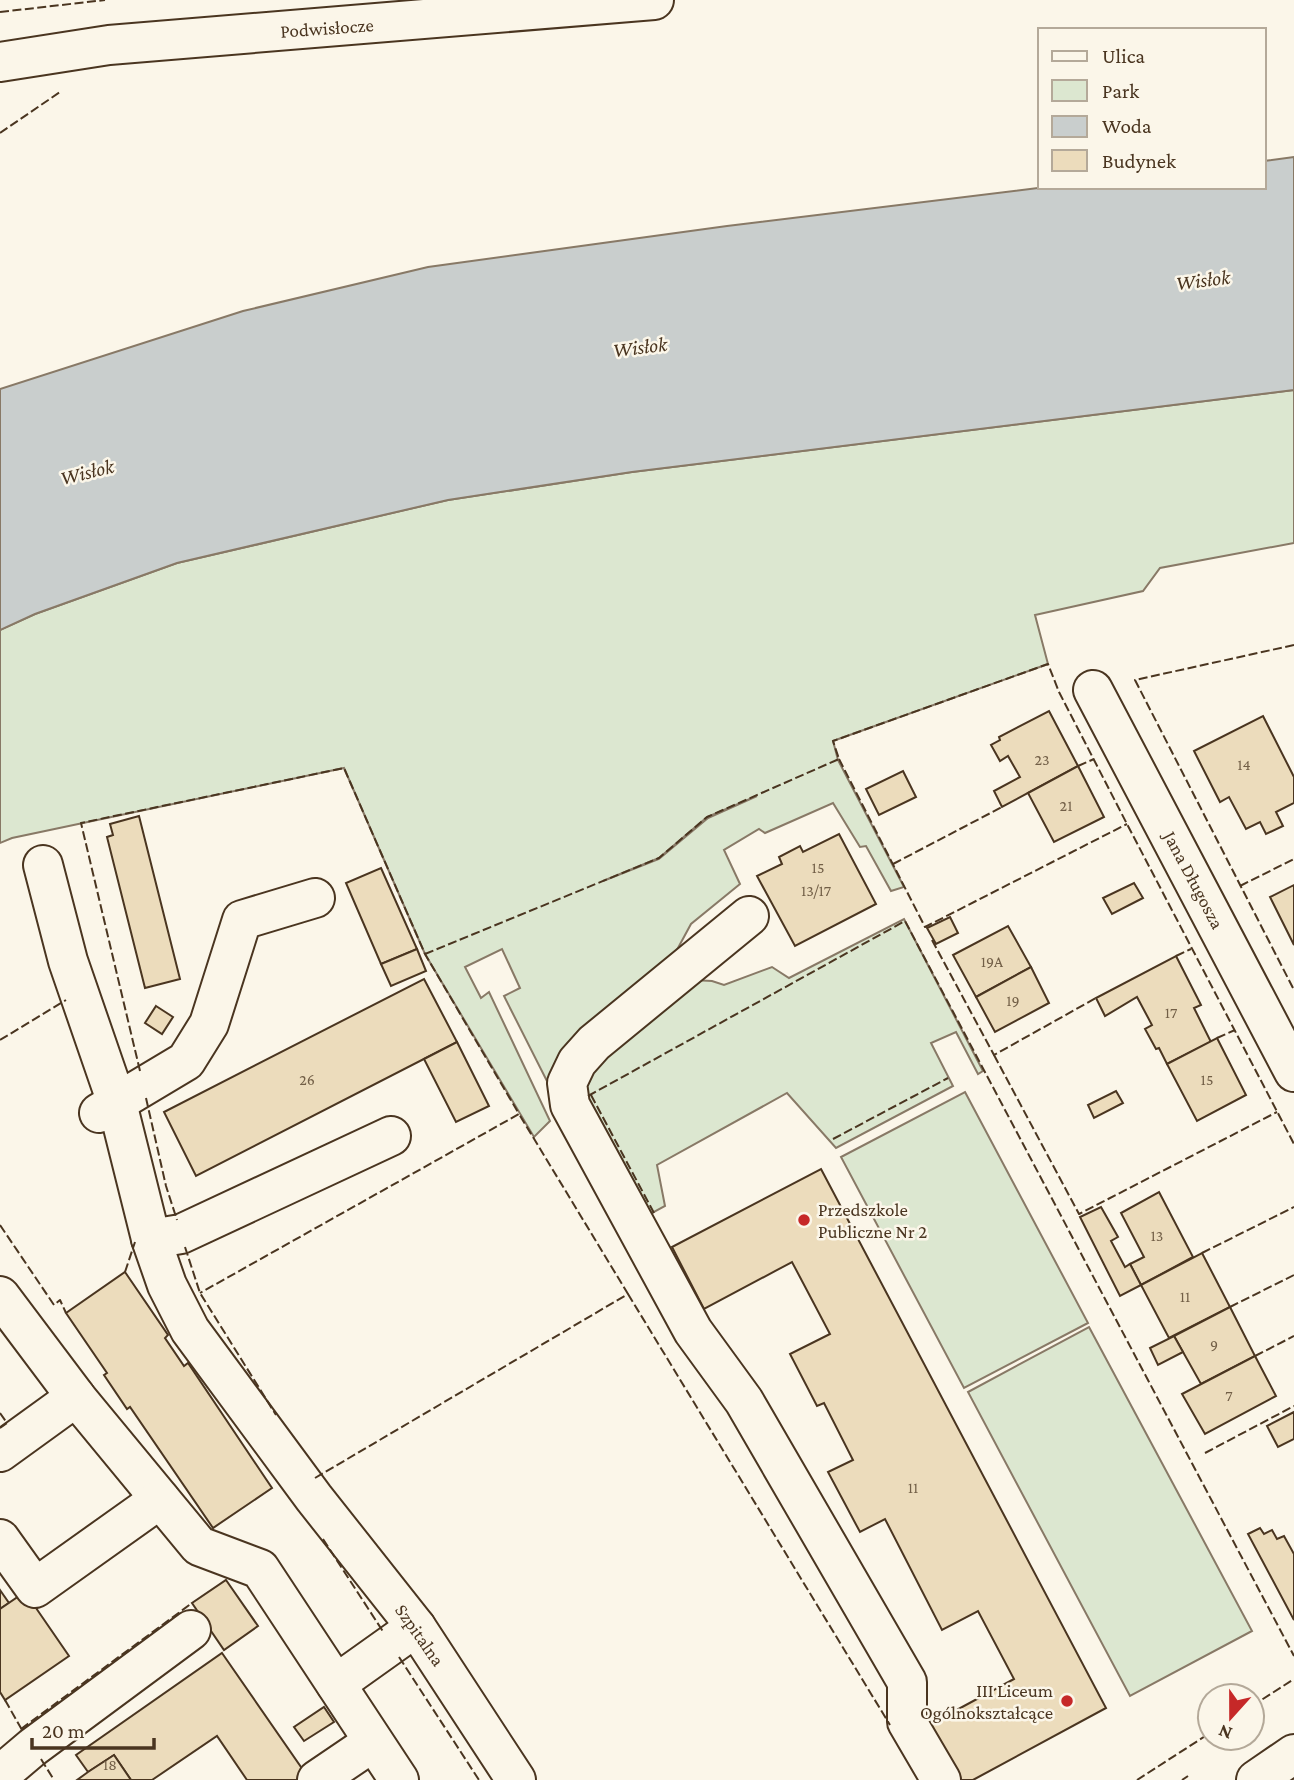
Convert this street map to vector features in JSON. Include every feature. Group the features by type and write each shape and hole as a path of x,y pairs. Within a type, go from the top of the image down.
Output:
{"street":[{"name":"Podwisłocze","path":"0,62 109,45 654,0"},
{"name":"Jana Długosza","path":"1093,690 1294,1072"},
{"name":"Szpitalna","path":"43,865 108,1108 167,1285 190,1330 314,1497 416,1627 516,1780"},
{"path":"108,1108 143,1084 186,1061 209,1024 242,920 315,898"},
{"path":"749,916 594,1042 577,1062 567,1083 570,1105 693,1331 744,1401 907,1682 907,1722 941,1780"},
{"path":"151,1239 181,1234 391,1136"},
{"path":"7,1321 76,1397 199,1546 260,1569 399,1780"},
{"path":"0,1452 76,1397"},
{"path":"0,1539 35,1588 160,1499"},
{"path":"335,1684 416,1627"},
{"path":"0,1775 33,1747 191,1630"},
{"path":"317,1780 373,1742"},
{"path":"1260,1779 1294,1754"}],"green space":[{"path":"1294,390 1294,543 1160,568 1143,591 1035,615 1048,664 833,741 838,760 904,887 891,891 866,846 860,847 833,803 765,833 759,829 724,850 740,884 691,924 665,972 555,1097 504,996 520,988 502,949 465,967 481,998 489,992 550,1121 534,1137 425,954 344,768 12,838 0,843 0,630 35,614 177,563 448,500 632,472","holes":["757,796 708,818 659,859 603,881 659,858 707,817"]},
{"path":"904,919 983,1071 978,1074 956,1032 931,1043 953,1086 836,1148 787,1093 657,1165 665,1206 643,1218 583,1102 589,1073 602,1054 693,980 724,985 772,967 789,978"},
{"path":"965,1092 1088,1323 964,1388 841,1157"},
{"path":"1089,1327 1252,1631 1130,1696 968,1392"}],"water":[{"name":"Wisłok","path":"1294,157 1294,390 632,472 448,500 177,563 35,614 0,630 0,389 243,311 428,267 727,226 1038,188 1266,189 1266,161"}],"building":[{"path":"1049,711 1078,766 1002,807 994,791 1020,777 1008,756 1000,761 991,745 1000,740 999,737"},
{"path":"1263,716 1294,777 1294,803 1276,812 1283,826 1266,834 1260,822 1246,829 1229,797 1220,802 1194,751"},
{"path":"1078,766 1104,817 1054,842 1028,793"},
{"path":"903,771 916,797 879,815 866,789"},
{"path":"139,816 180,979 145,988 107,837 113,835 110,824"},
{"path":"839,834 876,904 795,946 757,876 782,864 779,857 800,846 803,852"},
{"path":"381,868 417,949 381,964 346,883"},
{"path":"1134,883 1143,898 1112,914 1103,898"},
{"path":"1294,885 1294,945 1270,897"},
{"path":"950,917 958,933 936,944 927,928"},
{"path":"1008,926 1031,967 976,997 953,955"},
{"path":"417,949 426,971 391,986 381,964"},
{"path":"1176,956 1201,1005 1194,1008 1211,1042 1167,1064 1145,1029 1152,1025 1137,997 1105,1016 1096,998"},
{"path":"1031,967 1049,1003 995,1032 976,997"},
{"path":"424,979 457,1042 196,1176 164,1112"},
{"path":"156,1006 173,1017 162,1034 145,1023"},
{"path":"1217,1038 1246,1095 1197,1121 1167,1064"},
{"path":"457,1042 489,1106 456,1122 424,1059"},
{"path":"1116,1091 1123,1103 1094,1118 1088,1105"},
{"path":"821,1169 1106,1708 973,1780 955,1780 927,1726 1014,1679 978,1611 942,1630 885,1519 860,1532 828,1472 853,1460 824,1403 817,1406 790,1354 830,1334 792,1262 704,1309 672,1247"},
{"path":"1159,1192 1193,1257 1141,1285 1130,1264 1144,1257 1121,1213"},
{"path":"1101,1207 1118,1237 1111,1241 1125,1267 1130,1264 1141,1285 1120,1296 1080,1217"},
{"path":"1202,1253 1230,1307 1169,1338 1141,1285"},
{"path":"125,1272 168,1335 165,1338 184,1366 188,1363 272,1488 213,1528 130,1407 127,1409 104,1375 107,1373 66,1313"},
{"path":"1230,1307 1255,1356 1201,1384 1174,1336"},
{"path":"1174,1336 1183,1352 1158,1365 1150,1348"},
{"path":"1255,1356 1276,1396 1205,1434 1182,1394"},
{"path":"1294,1412 1294,1439 1278,1447 1267,1426"},
{"path":"1260,1528 1264,1534 1272,1530 1277,1539 1284,1536 1294,1554 1294,1620 1248,1534"},
{"path":"226,1580 258,1626 224,1650 192,1603"},
{"path":"0,1590 9,1603 0,1609"},
{"path":"25,1592 69,1656 5,1700 0,1692 0,1609"},
{"path":"222,1653 310,1780 247,1780 217,1736 152,1780 131,1780 114,1755 88,1772 76,1755"},
{"path":"324,1707 334,1722 304,1741 294,1727"},
{"path":"114,1755 131,1780 77,1780 88,1772"}],"fence":[{"path":"0,12 105,0"},
{"path":"0,133 60,92"},
{"path":"1294,645 1135,680 1294,990"},
{"path":"425,954 659,858 707,817 839,759 833,741 1048,664 1059,692 1294,1144"},
{"path":"839,759 925,927 1127,824"},
{"path":"1078,766 1094,759"},
{"path":"140,1071 81,823 344,768 425,954 519,1114 200,1293"},
{"path":"893,864 1002,807"},
{"path":"1240,886 1294,859"},
{"path":"588,1096 905,921 1294,1656"},
{"path":"932,940 994,1055 1096,998"},
{"path":"1176,956 1191,949"},
{"path":"0,1040 66,1000"},
{"path":"1217,1038 1235,1030"},
{"path":"994,1055 1079,1214 1277,1112"},
{"path":"833,1139 948,1078"},
{"path":"591,1095 654,1213"},
{"path":"146,1098 166,1186 177,1220"},
{"path":"315,1478 628,1294 519,1114"},
{"path":"1202,1253 1294,1207"},
{"path":"0,1225 54,1305 60,1300 66,1313"},
{"path":"125,1272 135,1242"},
{"path":"185,1247 200,1293 276,1415"},
{"path":"1230,1307 1294,1275"},
{"path":"628,1294 890,1725"},
{"path":"1255,1356 1294,1336"},
{"path":"1205,1453 1294,1406"},
{"path":"0,1413 7,1423 0,1428"},
{"path":"323,1539 384,1633"},
{"path":"21,1729 192,1603"},
{"path":"399,1657 479,1780"},
{"path":"1266,1697 1294,1679"},
{"path":"5,1700 22,1730"},
{"path":"1137,1780 1196,1742"},
{"path":"41,1759 54,1780"},
{"path":"1182,1780 1188,1776"}],"place":[{"name":"Przedszkole Publiczne Nr 2","path":"804,1220"},
{"name":"III Liceum Ogólnokształcące","path":"1067,1701"}]}
